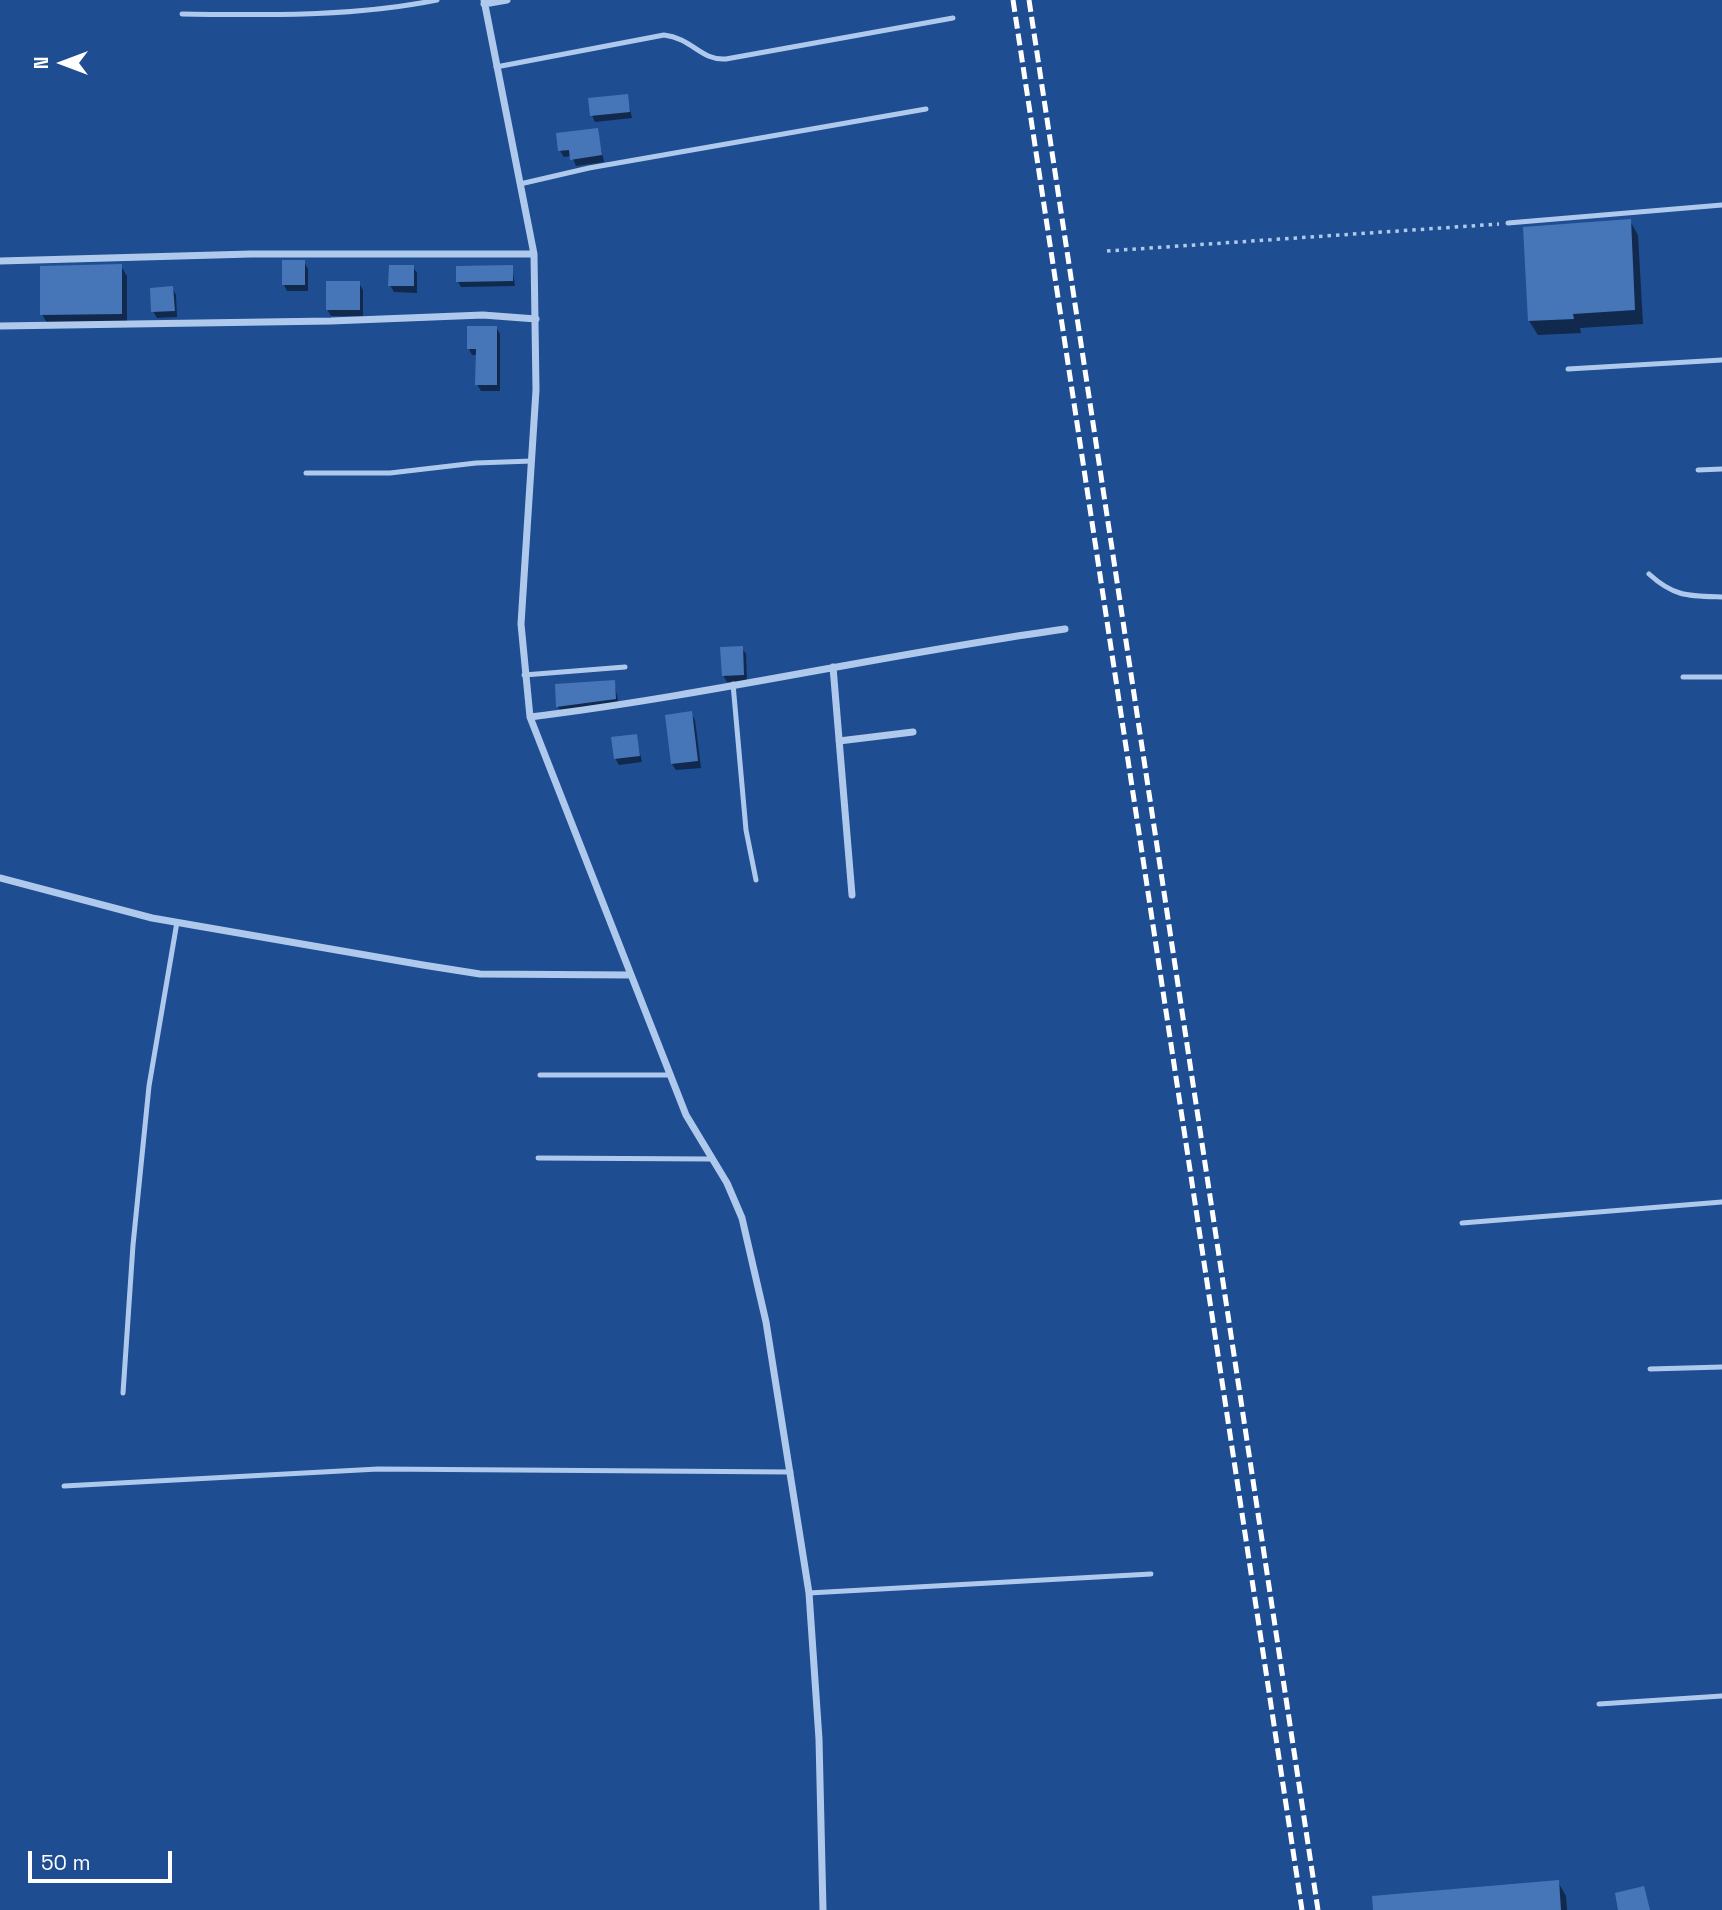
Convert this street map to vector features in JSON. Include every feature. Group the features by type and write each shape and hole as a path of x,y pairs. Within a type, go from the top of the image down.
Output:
{"street":[{"path":"508,0 484,2 534,254 536,319 532,461 521,624 530,717 686,1115 710,1159 727,1183 742,1218 766,1322 792,1472 808,1594 819,1739 823,1910"},
{"path":"0,261 251,254 534,254"},
{"path":"0,326 331,321 483,315 536,319"},
{"path":"530,717 629,705 733,684 1065,629"},
{"path":"833,667 852,895"},
{"path":"839,741 913,732"},
{"path":"0,878 177,922 480,974 569,977 631,975"}],"lane":[{"path":"182,14 308,15 399,8 437,0"},
{"path":"496,67 664,35 687,41 707,57 726,59 953,18"},
{"path":"520,184 589,168 926,109"},
{"path":"1508,223 1722,205"},
{"path":"1568,369 1722,360"},
{"path":"306,473 390,473 476,463 532,461"},
{"path":"1698,470 1722,469"},
{"path":"1649,574 1666,589 1692,596 1722,597"},
{"path":"524,675 625,667"},
{"path":"1683,677 1722,677"},
{"path":"733,684 746,830 756,880"},
{"path":"123,1393 133,1245 149,1086 177,922"},
{"path":"540,1075 671,1075"},
{"path":"538,1158 710,1159"},
{"path":"1462,1223 1722,1202"},
{"path":"1650,1369 1722,1367"},
{"path":"64,1486 377,1469 792,1472"},
{"path":"808,1594 1151,1574"},
{"path":"1600,1704 1722,1696"}],"path":[{"path":"1107,251 1508,223"}],"building":[{"path":"628,94 630,112 590,116 588,98"},
{"path":"598,128 602,155 570,160 569,150 558,151 556,133"},
{"path":"1631,219 1635,310 1573,314 1574,319 1528,321 1523,227"},
{"path":"282,260 305,260 305,285 282,285"},
{"path":"122,264 122,314 40,315 40,266"},
{"path":"389,265 414,265 414,286 388,286"},
{"path":"513,265 513,281 456,282 456,266"},
{"path":"326,281 360,281 360,310 326,310"},
{"path":"173,286 175,311 151,312 150,288"},
{"path":"467,326 497,326 497,385 475,385 476,349 467,349"},
{"path":"743,646 744,675 722,676 720,647"},
{"path":"615,680 616,699 556,707 555,684"},
{"path":"692,711 698,761 671,764 665,715"},
{"path":"637,734 640,756 614,759 611,737"},
{"path":"1559,1880 1561,1910 1373,1910 1372,1896"},
{"path":"1644,1886 1650,1910 1618,1910 1615,1893"}],"railway":[{"path":"1013,0 1302,1910"},
{"path":"1029,0 1318,1910"}]}
